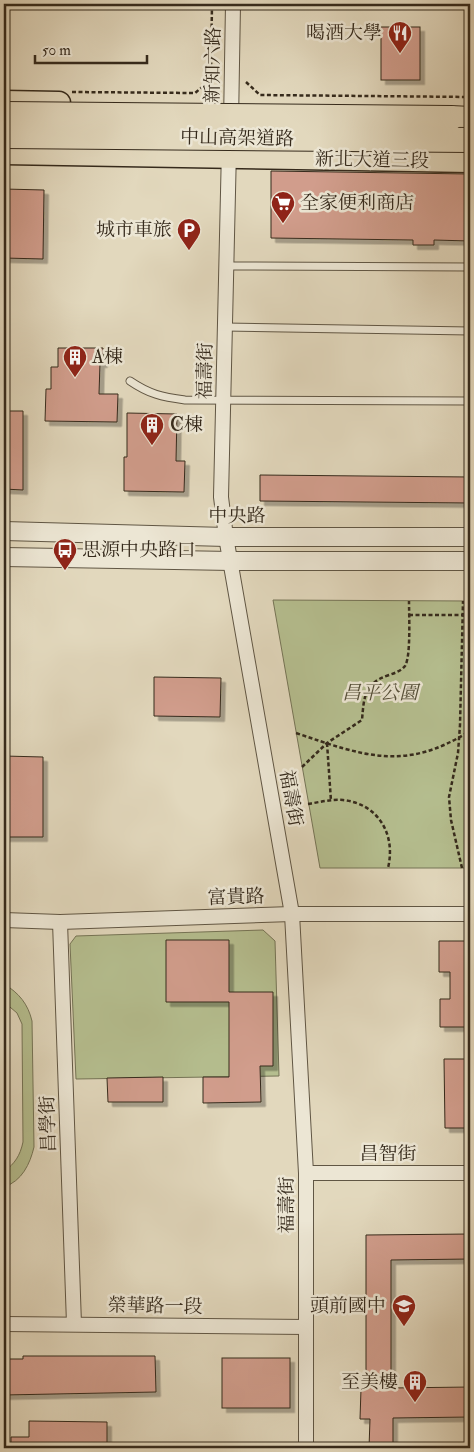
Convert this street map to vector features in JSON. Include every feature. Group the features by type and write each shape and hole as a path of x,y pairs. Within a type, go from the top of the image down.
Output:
{"highway":[{"name":"中山高架道路","path":"4,114 466,118"},
{"name":"中山高架道路","path":"4,136 470,140"}],"main road":[{"path":"4,102 231,105 466,118"},
{"name":"新北大道三段","path":"4,126 230,128 466,118"},
{"name":"新北大道三段","path":"4,154 470,161"}],"street":[{"name":"新知六路","path":"229,157 233,4"},
{"name":"福壽街","path":"229,157 221,497 226,537 292,914 306,1173 306,1448"},
{"name":"中央路","path":"4,531 226,537 470,537"},
{"path":"4,557 231,561 470,561"},
{"name":"富貴路","path":"4,920 60,922 292,914 470,914"},
{"name":"昌學街","path":"60,922 74,1324"},
{"name":"昌智街","path":"306,1173 470,1173"},
{"name":"榮華路一段","path":"4,1324 306,1328"}],"lane":[{"path":"225,266 470,267"},
{"path":"224,327 470,331"},
{"path":"130,381 145,391 161,397 185,400 470,401"}],"path":[{"path":"70,92 195,93 208,82 211,73 212,4"},
{"path":"244,76 246,83 260,95 470,97"},
{"path":"302,768 327,743 362,720 364,696 373,681 398,672 406,665 409,601"},
{"path":"462,868 452,820 450,798 458,753 460,725 463,601"},
{"path":"409,615 463,615"},
{"path":"296,733 378,756 410,756 438,747 470,731"},
{"path":"327,743 332,801"},
{"path":"308,804 341,800 354,802 378,816 386,828 389,840 390,859 388,868"}],"green space":[{"name":"昌平公園","path":"273,600 470,601 470,868 320,868"},
{"path":"263,930 275,941 279,1076 76,1079 70,944 76,936"},
{"path":"4,984 22,1000 28,1009 32,1021 34,1147 24,1171 16,1181 4,1187 4,1172 16,1159 23,1142 22,1024 17,1013 4,1002"}],"building":[{"name":"喝酒大學","path":"381,27 420,27 420,80 381,80"},
{"path":"271,171 468,174 467,225 470,224 470,241 434,240 434,245 413,245 413,240 271,238"},
{"path":"4,189 44,190 43,259 4,258"},
{"name":"A棟","path":"58,348 103,348 103,363 100,363 99,394 118,394 117,422 45,421 46,389 51,389 51,367 58,367"},
{"path":"4,411 23,411 23,490 4,489"},
{"name":"C棟","path":"127,413 177,414 176,461 185,461 184,492 124,491 124,457 127,457"},
{"path":"260,475 470,477 470,503 260,501"},
{"path":"154,677 221,678 220,717 154,716"},
{"path":"4,756 43,757 43,837 4,837"},
{"path":"166,940 229,940 229,992 273,992 273,1066 260,1066 261,1102 203,1103 203,1077 229,1077 229,1002 166,1002"},
{"path":"439,941 470,941 470,1027 440,1027 440,999 450,999 450,972 439,972"},
{"path":"444,1059 470,1059 470,1128 445,1128"},
{"path":"163,1077 163,1102 108,1102 107,1078"},
{"path":"470,1234 470,1259 391,1260 391,1388 470,1387 470,1417 393,1418 393,1448 369,1448 370,1419 360,1419 361,1389 366,1389 366,1235"},
{"path":"23,1356 155,1356 156,1392 4,1395 4,1359 23,1359"},
{"path":"222,1358 290,1358 290,1408 222,1408"},
{"path":"29,1421 107,1422 107,1448 11,1448 11,1437 29,1437"}],"place":[{"name":"喝酒大學","path":"400,54"},
{"name":"全家便利商店","path":"283,224"},
{"name":"城市車旅","path":"189,251"},
{"name":"A棟","path":"75,378"},
{"name":"C棟","path":"152,446"},
{"name":"思源中央路口","path":"65,571"},
{"name":"頭前國中","path":"404,1327"},
{"name":"至美樓","path":"415,1403"}]}
